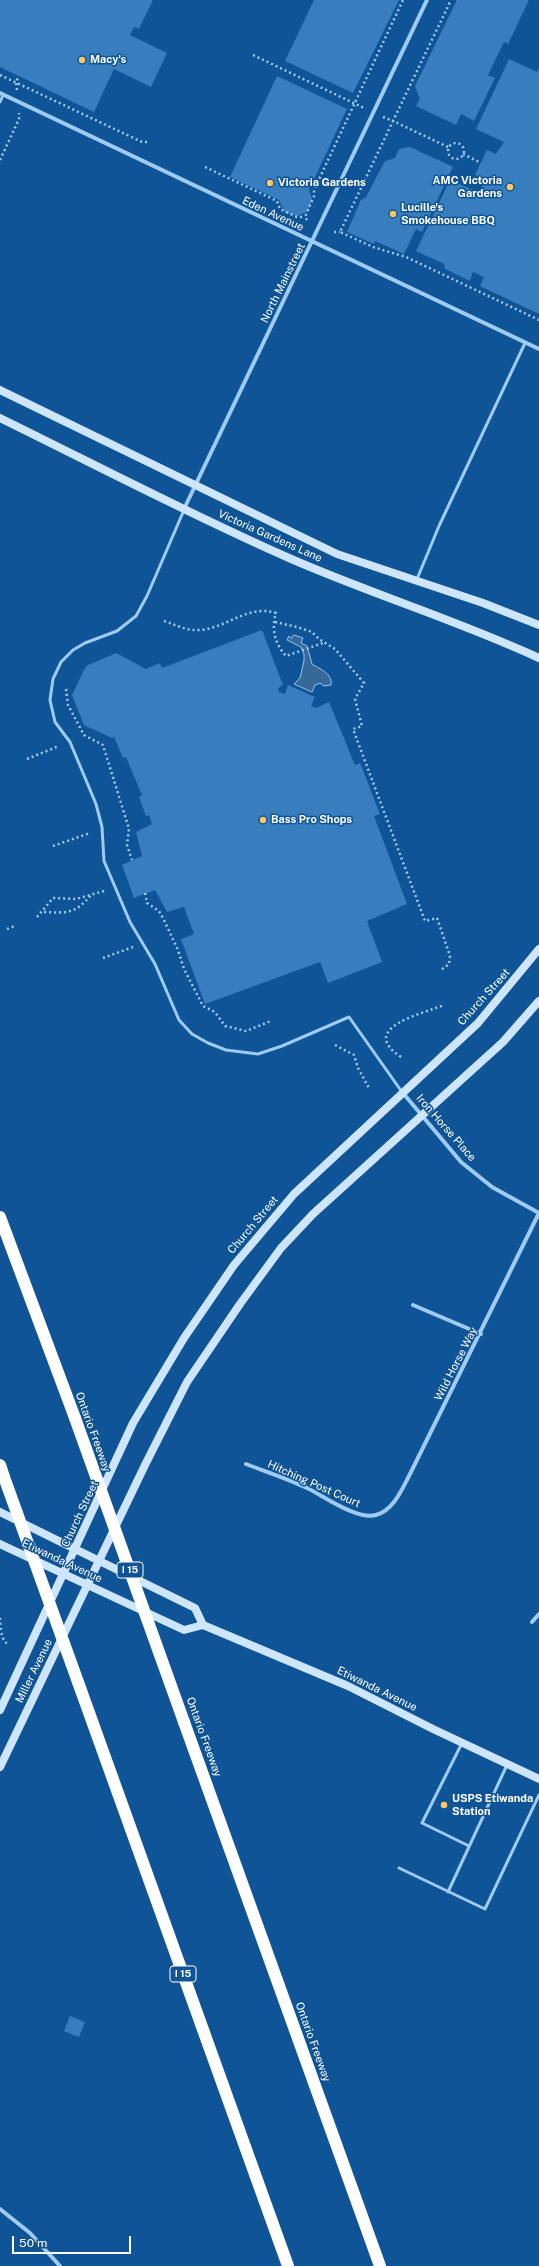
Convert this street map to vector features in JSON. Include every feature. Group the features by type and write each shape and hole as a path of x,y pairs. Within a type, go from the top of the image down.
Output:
{"highway":[{"name":"Ontario Freeway","path":"0,1217 75,1418 380,2266"},
{"name":"I 15","path":"2,1471 288,2266"}],"main road":[{"name":"Victoria Gardens Lane","path":"0,390 337,554 518,615 539,625"},
{"name":"Victoria Gardens Lane","path":"0,418 184,509 289,558 351,584 466,625 539,658"},
{"name":"Church Street","path":"64,1574 133,1423 184,1338 234,1265 294,1194 478,1023 539,949"},
{"path":"88,1584 186,1382 281,1248 313,1214 503,1042 539,1001"},
{"name":"Etiwanda Avenue","path":"0,1512 195,1608 203,1625"},
{"name":"Etiwanda Avenue","path":"0,1544 184,1630 203,1625 348,1686 507,1765 539,1779"},
{"name":"Miller Avenue","path":"0,1710 64,1574"},
{"name":"Miller Avenue","path":"0,1766 88,1584"}],"street":[{"name":"North Mainstreet","path":"184,509 427,0"},
{"name":"Eden Avenue","path":"2,94 539,349"},
{"name":"Iron Horse Place","path":"402,1092 460,1162 492,1187 539,1213"},
{"name":"Wild Horse Way","path":"376,1515 397,1498 481,1334 539,1213"},
{"path":"413,1305 481,1334"},
{"name":"Hitching Post Court","path":"246,1464 308,1488 348,1510 361,1514 376,1515"},
{"path":"532,1622 539,1614"},
{"path":"0,2209 30,2233 60,2266"}],"lane":[{"path":"0,102 2,94"},
{"path":"417,581 439,526 526,343"},
{"path":"184,509 147,596 136,616 117,631 85,643 73,650 61,662 53,679 50,700 55,722 70,742 96,804 102,827 104,861 130,922 155,964 179,1020 192,1034 226,1050 258,1054 282,1046 349,1017 402,1092"},
{"path":"462,1743 422,1823 469,1846"},
{"path":"448,1892 507,1765"},
{"path":"399,1868 485,1909 539,1795"}],"path":[{"path":"205,167 277,202 280,209 297,217 306,218 314,196 314,190 403,0"},
{"path":"340,232 451,0"},
{"path":"253,56 364,108"},
{"path":"0,75 142,142 149,142"},
{"path":"0,160 19,119 16,82 19,76"},
{"path":"383,117 448,147"},
{"path":"455,143 461,144 464,149 463,154 457,159 452,158 448,155 448,147 455,143"},
{"path":"463,154 481,163"},
{"path":"334,232 340,232 373,247 406,257 539,320"},
{"path":"164,621 179,628 200,630 245,614 268,610 276,613 276,643 286,656 296,654 324,643"},
{"path":"275,622 309,631 324,643 335,649 364,683 355,699 362,726 353,729 425,921 437,918 450,956 449,964 441,970"},
{"path":"66,689 68,705 84,735 103,746 129,829 127,845 132,860"},
{"path":"27,759 59,746"},
{"path":"53,846 90,833"},
{"path":"37,918 44,912 53,898 76,899 104,891"},
{"path":"145,893 147,903 159,911 163,918 178,950 184,969 204,1006 215,1012 225,1026 246,1031 271,1021"},
{"path":"44,912 70,912 82,906 91,895"},
{"path":"7,929 15,926"},
{"path":"103,958 133,947"},
{"path":"401,1057 390,1049 386,1043 386,1036 391,1026 444,1006"},
{"path":"335,1046 354,1055 358,1068 369,1088"},
{"path":"0,1618 1,1635 9,1645"}],"water":[{"path":"294,635 303,638 301,643 307,646 312,664 328,675 331,685 324,686 320,683 315,685 312,692 294,684 300,678 304,654 301,647 287,640 289,636 291,638"}],"building":[{"name":"Macy's","path":"0,0 153,0 139,29 134,27 130,35 167,53 151,87 114,69 94,112 0,67"},
{"path":"314,0 399,0 353,93 285,61"},
{"path":"457,0 529,0 508,44 504,42 488,75 495,78 474,121 461,114 456,125 416,106 420,99 415,86"},
{"name":"AMC Victoria Gardens","path":"509,59 537,72 539,68 539,314 480,286 484,277 473,272 470,281 445,269 444,264 416,251 450,180 480,193 484,180 475,175 487,150 496,154 504,142 476,129"},
{"path":"277,76 347,109 309,190 312,199 310,207 307,212 297,216 285,213 279,200 230,177"},
{"name":"Lucille's Smokehouse BBQ","path":"410,147 453,167 422,232 416,229 404,254 375,241 374,244 347,232 361,200 366,197 385,161 395,158 399,149"},
{"name":"Bass Pro Shops","path":"262,630 283,685 278,688 279,692 285,694 288,685 315,697 311,706 316,708 329,702 355,765 360,763 380,814 374,816 407,904 367,921 382,962 328,983 320,962 205,1004 181,939 194,934 184,907 167,912 155,890 134,898 122,865 142,856 136,832 152,824 149,815 146,816 139,797 142,795 126,757 123,758 114,737 112,738 84,725 72,695 86,666 116,653 146,669 160,663 162,668"},
{"path":"70,2016 85,2022 79,2037 64,2031"}],"place":[{"name":"Macy's","path":"82,60"},
{"name":"Victoria Gardens","path":"270,183"},
{"name":"AMC Victoria Gardens","path":"510,187"},
{"name":"Lucille's Smokehouse BBQ","path":"393,214"},
{"name":"Bass Pro Shops","path":"263,820"},
{"name":"USPS Etiwanda Station","path":"444,1805"}]}
